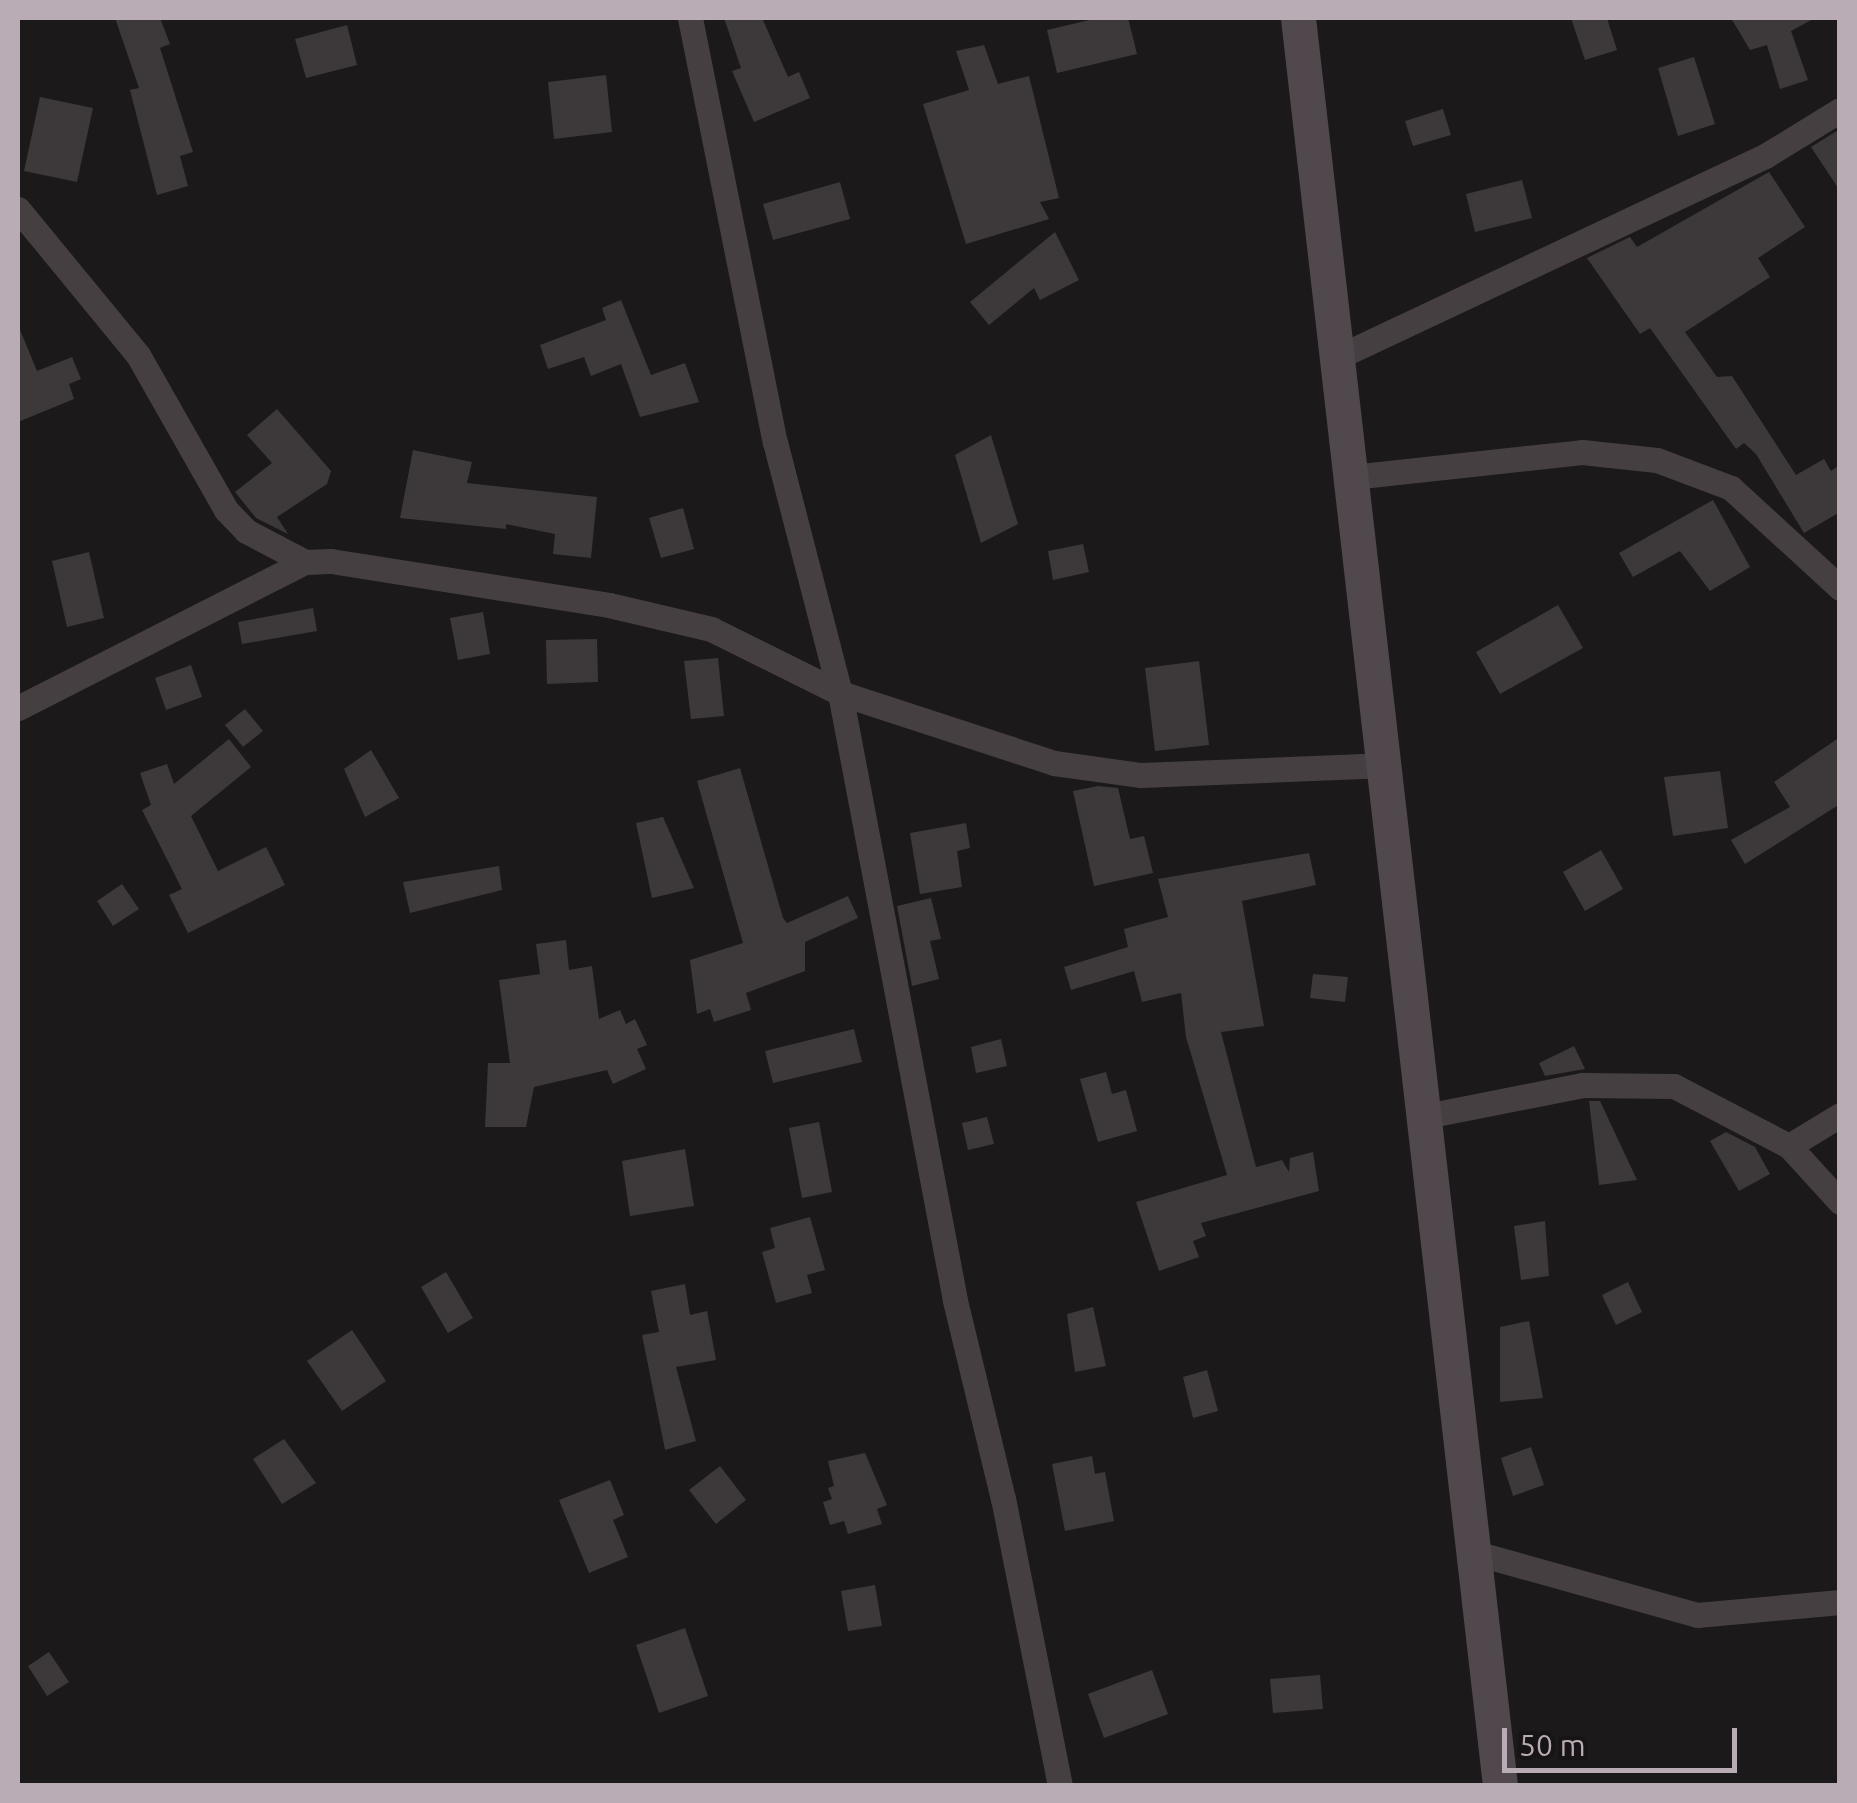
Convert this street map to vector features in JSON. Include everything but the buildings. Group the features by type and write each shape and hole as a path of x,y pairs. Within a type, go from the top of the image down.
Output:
{"main road":[{"path":"1298,18 1388,766 1500,1786"}],"street":[{"path":"690,18 776,442 840,693 954,1300 1003,1500 1060,1786"},
{"path":"1340,356 1766,156 1840,110"},
{"path":"18,209 138,355 226,510 246,532 305,562"},
{"path":"1352,477 1582,452 1658,460 1730,488 1835,574"},
{"path":"18,708 305,562 331,561 610,606 711,629 840,693 1054,764 1124,773 1388,766"},
{"path":"1426,1116 1582,1085 1674,1086 1790,1146 1840,1202"},
{"path":"1790,1146 1840,1116"},
{"path":"1472,1552 1697,1615 1840,1602"}]}
